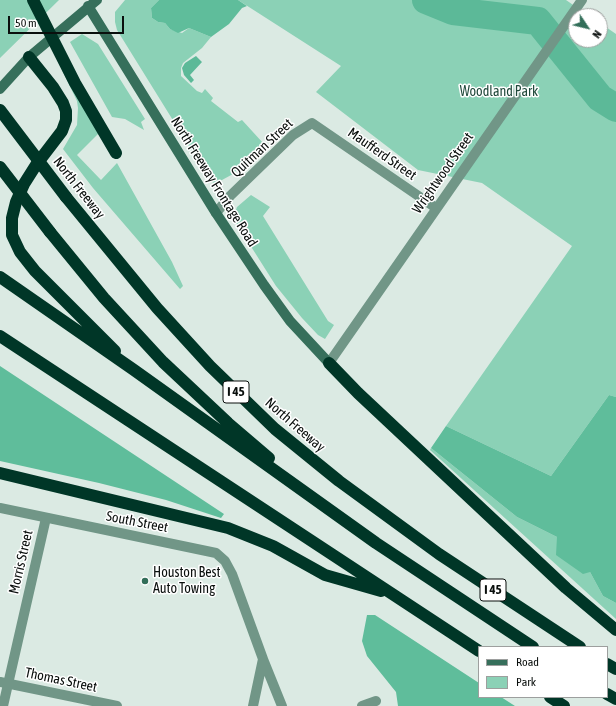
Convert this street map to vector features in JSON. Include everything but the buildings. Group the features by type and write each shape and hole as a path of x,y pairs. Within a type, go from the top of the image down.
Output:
{"highway":[{"path":"33,0 75,83 116,153"},
{"path":"29,57 53,87 63,104 66,111 66,120 62,131 36,165 24,184 16,202 12,218 12,234 20,252 35,271 134,370"},
{"name":"North Freeway","path":"0,110 66,197 157,308 210,366 280,433 339,481 439,554 578,646"},
{"path":"0,166 50,232 132,330 194,392 292,477 376,543"},
{"path":"0,277 134,370 376,543 531,646"},
{"path":"0,336 478,649"},
{"path":"329,364 561,583 616,630"},
{"path":"0,473 228,528 274,546 325,575 393,594"},
{"path":"552,698 564,706"}],"main road":[{"path":"0,89 29,57 97,0"},
{"name":"North Freeway Frontage Road","path":"88,6 216,213 290,321 329,364"}],"street":[{"name":"Wrightwood Street","path":"329,364 582,0"},
{"name":"Quitman Street","path":"216,213 230,196 293,135 312,122"},
{"name":"Maufferd Street","path":"312,122 436,208"},
{"name":"South Street","path":"0,508 216,553 229,567 282,706"},
{"name":"Morris Street","path":"3,706 4,683 46,518"},
{"path":"253,706 263,658"},
{"name":"Thomas Street","path":"4,683 117,706"},
{"path":"362,706 376,701"}],"green space":[{"path":"0,0 59,0 0,58"},
{"path":"125,0 159,0 151,8 152,18 158,22 165,23 170,29 182,33 189,28 211,37 202,48 183,63 181,68 181,76 197,91 202,93 205,89 213,98 211,101 238,122 242,120 263,143 233,174 215,184 210,180 117,30 115,12"},
{"name":"Woodland Park","path":"238,0 566,0 578,8 568,8 568,48 608,48 608,28 616,34 616,397 609,395 551,476 446,426 572,246 482,183 418,170 316,92 341,66"},
{"path":"82,34 98,44 145,119 141,122 144,130 125,119 112,117 70,42"},
{"path":"61,68 99,133 77,155 101,180 117,163 172,262 183,286 180,289 93,188 63,149 77,125 78,108 77,101"},
{"path":"251,195 270,207 263,216 328,321 334,325 325,339 318,335 302,318 276,286 233,218 237,207"},
{"path":"431,448 517,517 557,537 590,572 603,596 616,603 616,619 430,450"}],"shaded area":[{"path":"159,0 238,0 247,6 242,8 229,24 211,37 189,28 178,33 170,29 165,23 158,22 152,18 151,8"},
{"path":"196,56 202,62 190,75 194,80 191,83 184,75 182,68 185,63"},
{"path":"0,366 224,514 221,518 166,500 99,483 0,461"},
{"path":"609,395 616,397 616,603 603,596 590,572 583,574 556,555 557,537 517,517 431,448 446,426 551,476"},
{"path":"367,615 375,615 478,682 478,698 503,698 515,706 398,706 396,692 367,656 362,641"}],"waterway":[{"path":"426,0 453,11 538,21 600,98 616,108"}],"place":[{"name":"Houston Best Auto Towing","path":"145,581"}]}
